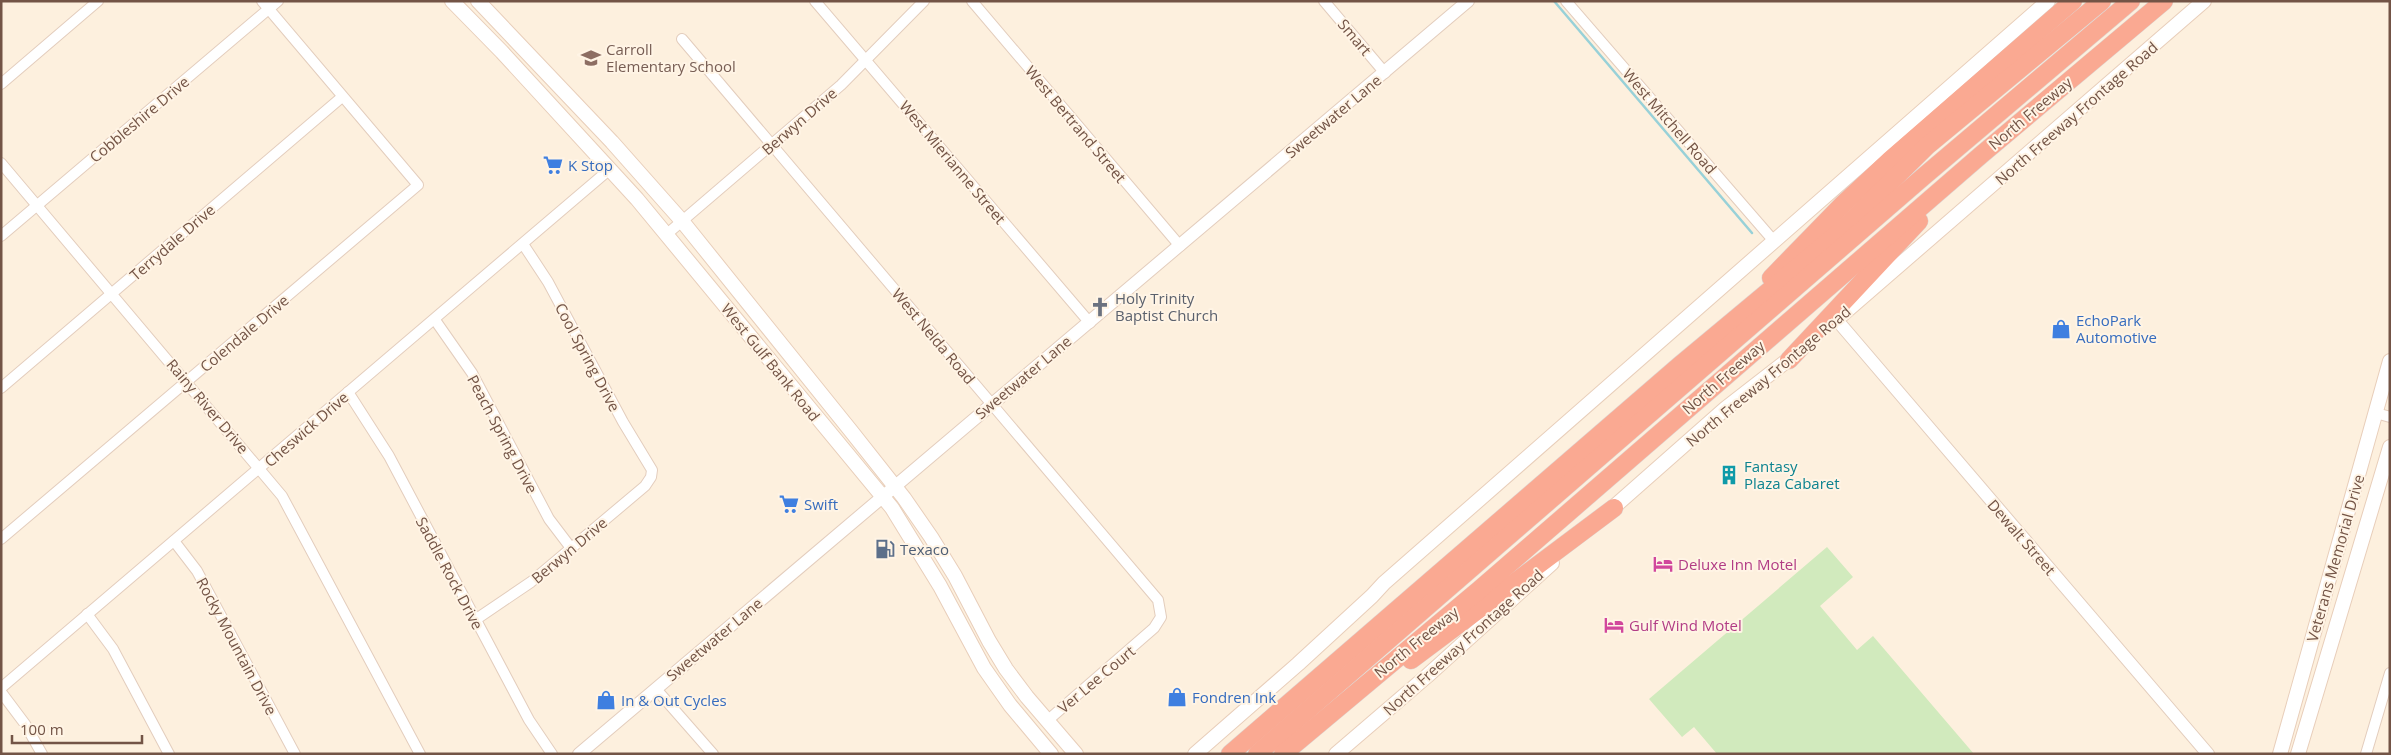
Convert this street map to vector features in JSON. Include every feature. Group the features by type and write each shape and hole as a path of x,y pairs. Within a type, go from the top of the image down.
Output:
{"highway":[{"path":"1747,310 1775,273 1843,204 1890,160 2073,1"},
{"path":"1230,754 1657,384 1842,230 1927,146 2102,1"},
{"name":"North Freeway","path":"1257,754 1923,176 2131,1"},
{"name":"North Freeway","path":"1283,754 1479,590 1980,155 2164,1"},
{"path":"1789,360 1980,155"},
{"path":"1329,714 1412,660 1614,508"}],"main road":[{"name":"West Gulf Bank Road","path":"452,1 610,169 667,234 811,412 883,496 927,564 976,655 995,685 1051,754"},
{"name":"West Gulf Bank Road","path":"478,1 612,142 682,221 895,487 955,576 989,642 1006,669 1076,754"},
{"path":"1195,754 1372,596 1384,582 2048,1"},
{"name":"North Freeway Frontage Road","path":"1336,754 1427,676 1726,408 1789,360 2204,1"},
{"name":"Veterans Memorial Drive","path":"2280,754 2390,361"},
{"name":"Veterans Memorial Drive","path":"2298,754 2390,447"},
{"path":"2318,617 2337,622"}],"street":[{"path":"1,84 98,1"},
{"name":"Cobbleshire Drive","path":"1,236 265,5 278,1"},
{"name":"West Mierianne Street","path":"815,1 1090,323"},
{"name":"Berwyn Drive","path":"667,234 772,145 866,61 924,1"},
{"name":"West Bertrand Street","path":"972,1 1180,246"},
{"name":"Smart","path":"1324,1 1385,73"},
{"name":"Sweetwater Lane","path":"579,754 1468,1"},
{"name":"West Mitchell Road","path":"1566,1 1773,240"},
{"path":"265,5 342,97"},
{"name":"West Nelda Road","path":"682,39 991,404 1154,592 1158,600 1161,617 1145,637"},
{"name":"Colendale Drive","path":"1,539 418,185 342,97"},
{"name":"Terrydale Drive","path":"1,388 342,97"},
{"name":"Rainy River Drive","path":"1,163 187,381 282,496 420,754"},
{"name":"Cheswick Drive","path":"1,690 87,614 435,320 610,169"},
{"name":"Cool Spring Drive","path":"523,244 548,282 623,422 652,470"},
{"name":"Dewalt Street","path":"1836,319 2208,754"},
{"name":"Peach Spring Drive","path":"435,320 472,373 540,503 572,548"},
{"name":"Saddle Rock Drive","path":"348,392 389,456 529,720 552,754"},
{"path":"2376,413 2390,417"},
{"name":"Berwyn Drive","path":"475,620 517,593 572,548 645,486 651,477 652,470"},
{"name":"Rocky Mountain Drive","path":"174,541 197,571 295,754"},
{"path":"87,614 113,649 169,754"},
{"name":"Ver Lee Court","path":"1047,721 1145,637"},
{"path":"2366,754 2389,680"},
{"path":"656,689 713,754"},
{"path":"1,690 25,724 42,754"}],"green space":[{"path":"1827,547 1853,577 1820,606 1857,650 1873,636 1974,754 1717,754 1694,727 1682,737 1649,699"}],"waterway":[{"path":"1554,1 1752,233"}],"place":[{"name":"Carroll Elementary School","path":"591,58"},
{"name":"K Stop","path":"553,165"},
{"name":"Holy Trinity Baptist Church","path":"1100,307"},
{"name":"EchoPark Automotive","path":"2061,329"},
{"name":"Fantasy Plaza Cabaret","path":"1729,475"},
{"name":"Swift","path":"789,504"},
{"name":"Texaco","path":"885,549"},
{"name":"Deluxe Inn Motel","path":"1663,564"},
{"name":"Gulf Wind Motel","path":"1614,625"},
{"name":"Fondren Ink","path":"1177,697"},
{"name":"In & Out Cycles","path":"606,700"}]}
